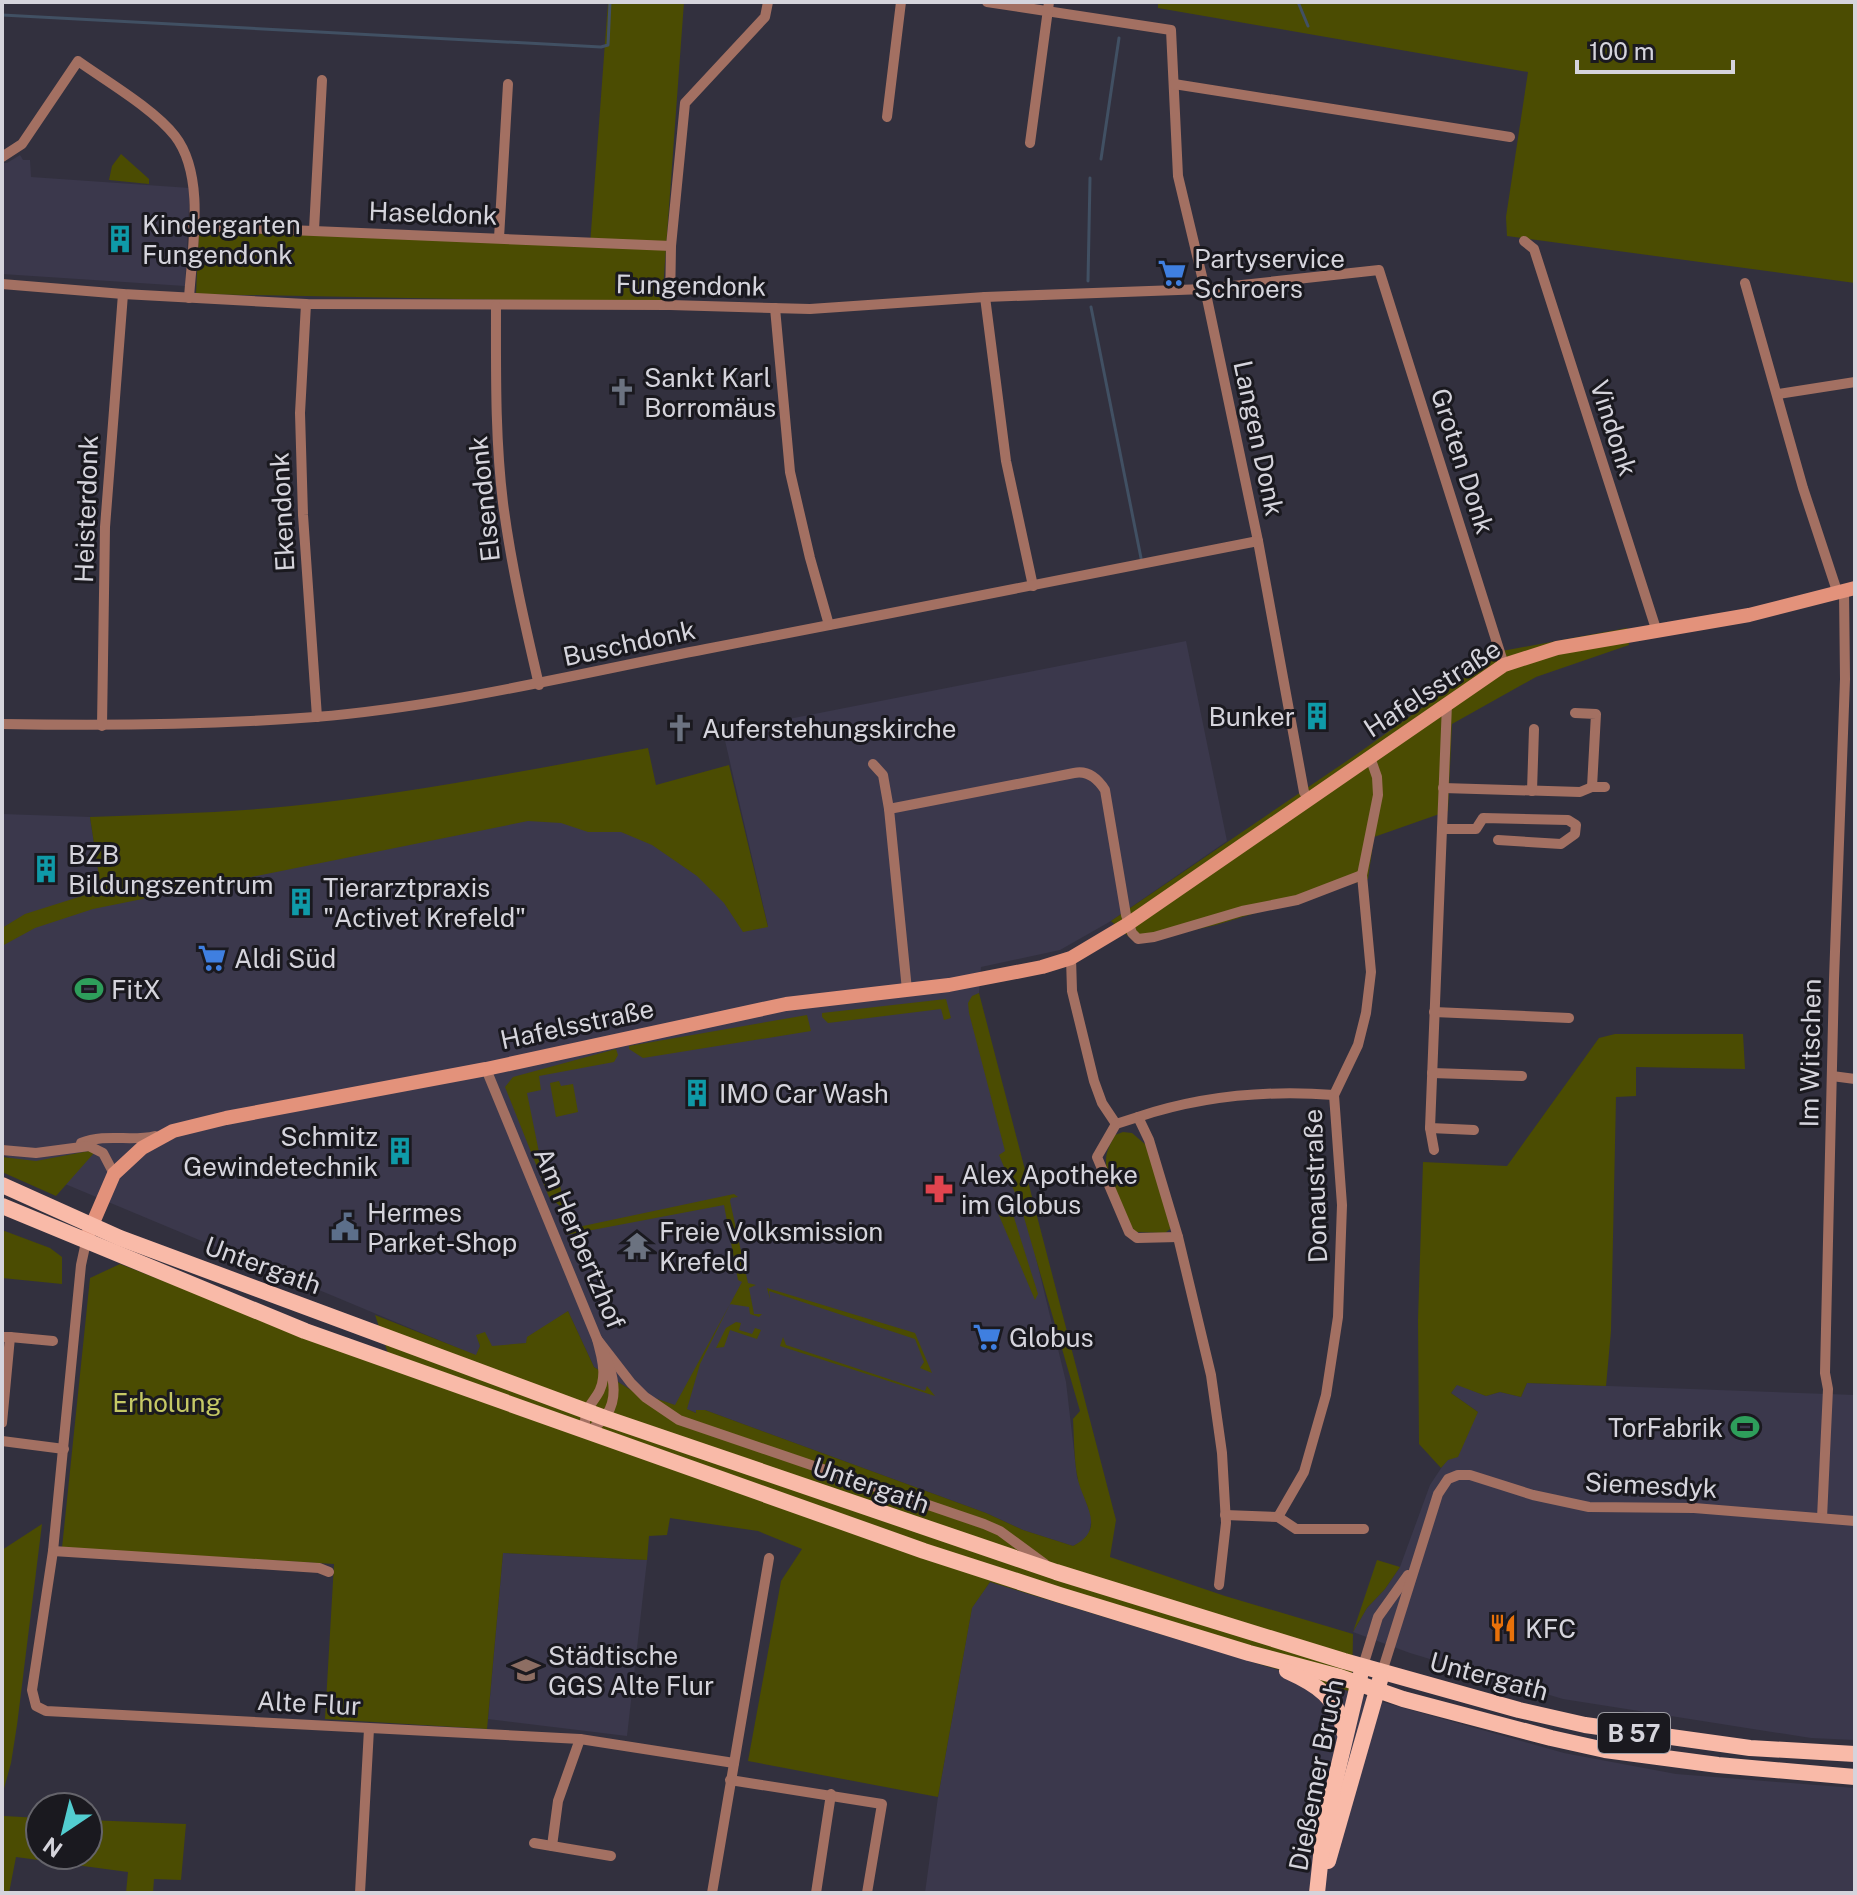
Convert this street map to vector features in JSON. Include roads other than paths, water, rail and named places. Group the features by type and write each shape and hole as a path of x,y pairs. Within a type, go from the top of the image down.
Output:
{"main road":[{"name":"Hafelsstraße","path":"86,1242 90,1224 114,1174 142,1148 173,1131 226,1118 486,1069 786,1004 957,984 1071,958 1128,924 1504,665 1557,648 1781,608 1845,590"},
{"name":"Untergath","path":"2,1185 120,1238 605,1418 1056,1572 1382,1672 1519,1710 1585,1725 1750,1748 1855,1754"},
{"name":"Untergath","path":"2,1206 305,1331 586,1432 924,1551 1249,1653 1478,1720 1605,1750 1718,1765 1855,1777"},
{"name":"Untergath","path":"1249,1653 1304,1678 1328,1695 1342,1718 1344,1736"},
{"name":"Dießemer Bruch","path":"1317,1893 1324,1828 1363,1666"},
{"name":"Dießemer Bruch","path":"1317,1893 1346,1806 1382,1672"},
{"path":"1718,1765 1750,1748"}],"street":[{"path":"670,305 671,246 685,103 765,17 768,2"},
{"path":"887,117 901,2"},
{"name":"Langen Donk","path":"987,2 1048,6 1171,30 1178,176 1258,541 1304,792 1309,799"},
{"path":"1030,143 1048,6"},
{"path":"2,157 22,144 78,61 154,116 174,135 190,164 194,192 189,298"},
{"path":"314,230 322,80"},
{"path":"499,238 508,84"},
{"path":"1174,84 1510,137"},
{"name":"Haseldonk","path":"193,226 671,246"},
{"name":"Vindonk","path":"1524,241 1534,249 1657,632"},
{"name":"Fungendonk","path":"2,284 306,304 775,308 881,306 985,297 1205,289 1379,270"},
{"name":"Groten Donk","path":"1379,270 1504,665"},
{"name":"Im Witschen","path":"1745,283 1803,488 1845,590 1825,1367 1828,1389 1822,1518"},
{"name":"Heisterdonk","path":"102,726 105,527 123,294"},
{"path":"985,297 1006,461 1033,586"},
{"name":"Ekendonk","path":"306,304 300,413 303,515 317,717"},
{"name":"Elsendonk","path":"496,306 497,407 503,501 517,594 539,685"},
{"path":"775,308 790,472 829,625"},
{"path":"1778,394 1855,382"},
{"name":"Buschdonk","path":"2,724 102,726 317,717 431,703 539,685 1258,541"},
{"path":"1434,1150 1430,1128 1447,704"},
{"path":"1575,713 1596,714 1592,787"},
{"path":"1532,791 1534,729"},
{"name":"Donaustraße","path":"1278,1517 1304,1472 1326,1395 1338,1317 1342,1205 1334,1095 1358,1045 1371,972 1362,875 1378,795 1377,777 1370,757"},
{"path":"873,764 883,775 889,809 907,990"},
{"path":"889,809 1074,773 1090,775 1105,790 1128,924 1138,939 1242,911 1297,900 1362,875"},
{"path":"1443,788 1580,792 1592,787 1605,787"},
{"path":"1442,829 1476,829 1483,818 1568,820 1576,825 1575,834 1561,844 1498,840"},
{"path":"1071,958 1072,991 1094,1081 1102,1103 1116,1124"},
{"path":"1434,1012 1569,1018"},
{"name":"Am Herbertzhof","path":"486,1069 597,1339 645,1397 679,1420 984,1524 1000,1531 1056,1572"},
{"path":"1432,1073 1522,1076"},
{"path":"1832,1076 1855,1079"},
{"path":"1178,1237 1137,1238 1129,1232 1097,1157 1116,1124 1197,1100 1258,1094 1334,1095"},
{"path":"1138,1117 1149,1140 1178,1237 1211,1375 1222,1453 1225,1515 1219,1585"},
{"path":"1430,1128 1474,1130"},
{"path":"2,1150 36,1153 105,1137 140,1140 173,1131"},
{"path":"72,1147 97,1148 114,1174"},
{"path":"86,1242 81,1265 53,1551 319,1568 329,1572"},
{"path":"2,1423 6,1337 53,1341"},
{"path":"597,1339 609,1361 615,1382 605,1418 600,1425 586,1432 583,1419 603,1380 597,1339"},
{"path":"2,1441 64,1449"},
{"name":"Siemesdyk","path":"1382,1672 1438,1494 1448,1479 1458,1475 1470,1475 1533,1495 1589,1507 1694,1508 1855,1521"},
{"path":"1225,1515 1278,1517 1296,1529 1364,1529"},
{"name":"Alte Flur","path":"53,1551 32,1690 36,1706 46,1711 580,1739 734,1763"},
{"path":"712,1893 769,1558"},
{"name":"Siemesdyk","path":"1363,1666 1378,1617 1414,1567"},
{"path":"360,1893 369,1729"},
{"path":"552,1846 558,1801 580,1739"},
{"path":"730,1780 882,1804 867,1893"},
{"path":"816,1893 831,1794"},
{"path":"534,1843 611,1856"}],"waterway":[{"path":"2,15 601,47 608,45 610,2"},
{"path":"1298,2 1308,26"},
{"path":"1101,159 1119,38"},
{"path":"1088,281 1090,178"},
{"path":"1091,307 1141,558"}],"place":[{"name":"Kindergarten Fungendonk","path":"120,239"},
{"name":"Partyservice Schroers","path":"1172,273"},
{"name":"Sankt Karl Borromäus","path":"622,392"},
{"name":"Bunker","path":"1317,716"},
{"name":"Auferstehungskirche","path":"680,728"},
{"name":"BZB Bildungszentrum","path":"46,869"},
{"name":"Tierarztpraxis \"Activet Krefeld\"","path":"301,902"},
{"name":"Aldi Süd","path":"212,958"},
{"name":"FitX","path":"89,989"},
{"name":"IMO Car Wash","path":"697,1093"},
{"name":"Schmitz Gewindetechnik","path":"400,1151"},
{"name":"Alex Apotheke im Globus","path":"939,1189"},
{"name":"Hermes Parket-Shop","path":"345,1227"},
{"name":"Freie Volksmission Krefeld","path":"637,1246"},
{"name":"Globus","path":"987,1337"},
{"name":"TorFabrik","path":"1745,1427"},
{"name":"KFC","path":"1503,1628"},
{"name":"Städtische GGS Alte Flur","path":"526,1670"}],"park label":[{"name":"Erholung","path":"167,1402"}]}
